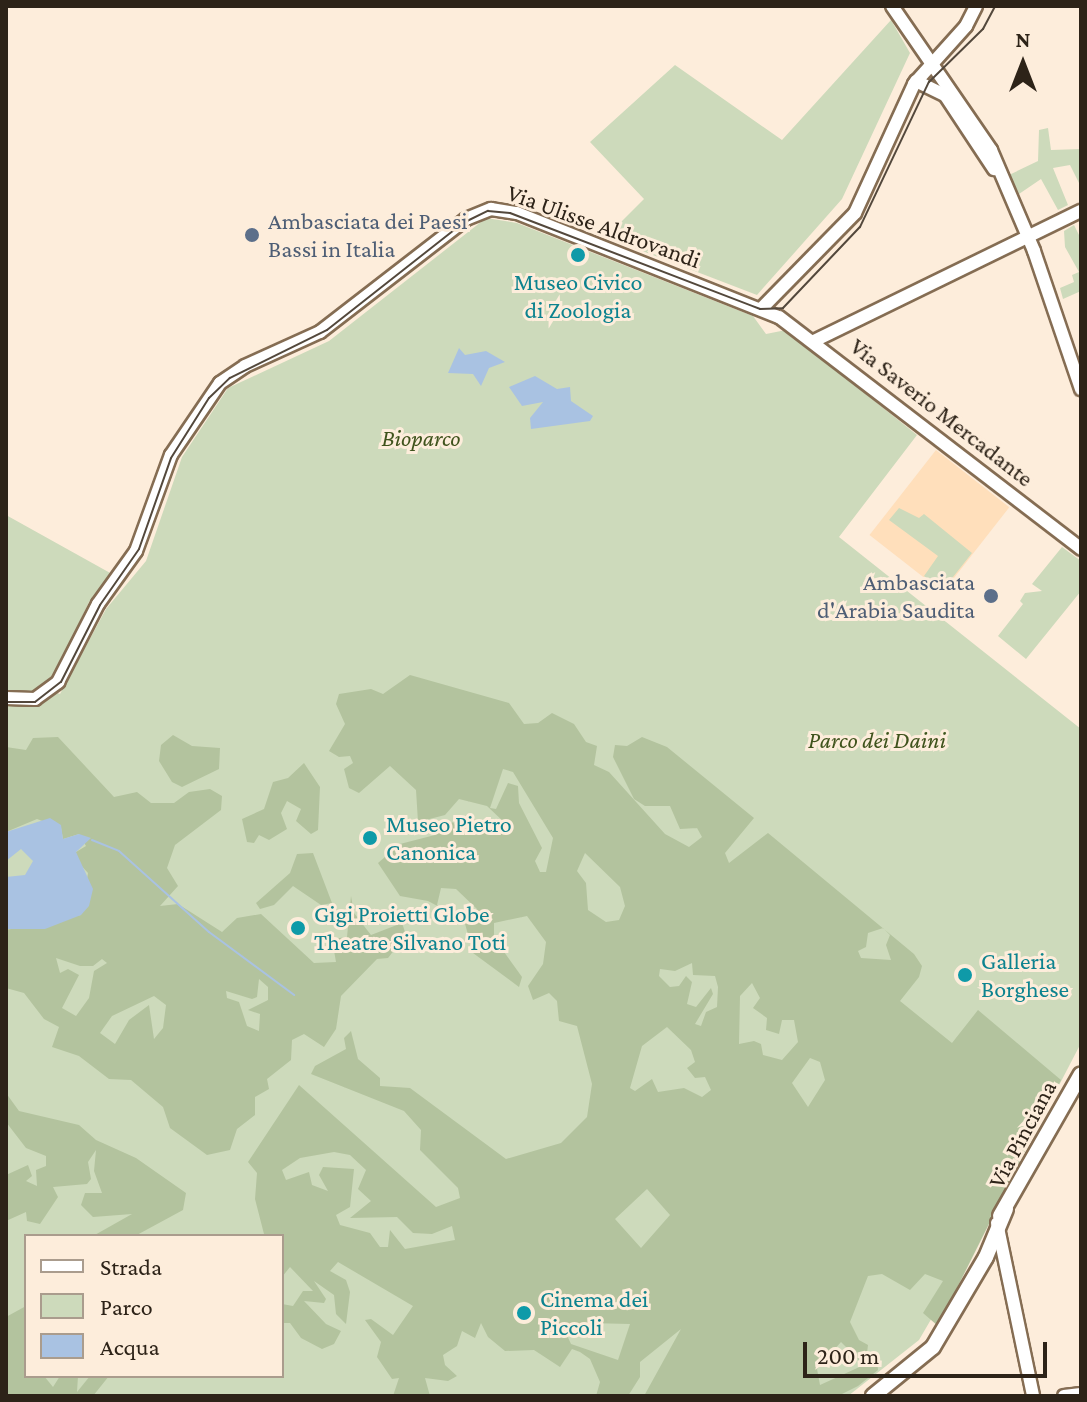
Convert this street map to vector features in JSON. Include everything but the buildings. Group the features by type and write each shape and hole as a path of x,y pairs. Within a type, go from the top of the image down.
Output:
{"main road":[{"name":"Via Pinciana","path":"873,1396 927,1354 1078,1077 1081,1059"}],"street":[{"path":"892,6 991,150 1028,237 1081,389"},
{"path":"767,311 855,213 916,81 929,63 963,30 976,6"},
{"path":"916,81 945,95 999,174"},
{"name":"Via Ulisse Aldrovandi","path":"6,698 33,699 57,683 99,601 129,565 169,458 216,387 245,366 323,330 474,213 511,211 767,311"},
{"path":"814,341 1081,211"},
{"name":"Via Saverio Mercadante","path":"767,311 814,341 1081,549"},
{"path":"998,1226 1033,1396"},
{"path":"1064,1396 1081,1394"}],"shaded area":[{"path":"936,450 1009,507 943,592 870,535"}],"green space":[{"path":"891,20 910,53 842,199 757,295 606,237 644,199 590,142 675,65 782,140"},
{"path":"1048,128 1051,150 1081,149 1081,187 1070,165 1053,168 1068,205 1058,210 1041,179 1019,194 1009,175 1038,161 1039,130"},
{"path":"486,218 517,223 753,316 766,334 786,330 917,435 839,537 1081,729 1081,1043 989,1220 919,1340 848,1396 6,1396 6,515 112,574 89,602 56,672 41,687 60,694 106,609 146,561 182,457 228,388 329,341"},
{"path":"1074,225 1081,239 1081,291 1063,299 1060,288 1074,282 1072,275 1079,272 1065,247 1064,231"},
{"path":"899,508 919,518 924,514 972,553 942,591 924,576 938,556 889,520"},
{"path":"1062,547 1081,561 1081,591 1026,659 998,636 1023,604 1020,601 1025,593 1042,591 1032,584"},
{"path":"410,675 509,703 524,724 538,723 552,713 574,724 586,742 597,746 594,765 609,772 665,834 689,847 702,837 697,828 680,829 670,806 645,806 634,799 613,757 615,745 627,746 642,737 667,747 754,818 725,853 729,863 768,833 883,928 868,933 866,947 858,951 861,958 891,960 886,945 890,935 885,930 914,954 922,966 919,977 900,1001 952,1043 978,1010 1061,1080 938,1326 923,1313 943,1281 925,1274 910,1290 882,1274 868,1276 850,1322 859,1340 868,1345 867,1353 859,1360 841,1342 817,1369 820,1385 877,1359 878,1370 858,1386 838,1396 644,1396 681,1329 640,1362 640,1377 628,1396 596,1396 600,1382 590,1359 580,1352 572,1349 560,1367 534,1350 505,1351 488,1337 481,1323 475,1338 462,1331 457,1346 443,1355 445,1365 457,1376 448,1381 425,1378 430,1396 393,1396 399,1378 392,1379 377,1357 381,1342 365,1320 371,1319 393,1335 413,1306 338,1262 330,1271 346,1280 350,1292 346,1324 336,1314 334,1295 314,1281 326,1299 324,1303 304,1301 326,1324 341,1331 334,1344 322,1349 301,1338 290,1323 284,1323 284,1304 293,1306 303,1291 313,1291 290,1267 284,1274 284,1234 264,1234 255,1199 257,1173 248,1162 299,1085 436,1207 460,1198 458,1188 420,1150 421,1130 404,1111 311,1074 315,1066 346,1049 344,1038 351,1031 358,1059 380,1078 380,1086 410,1088 506,1159 561,1143 587,1117 592,1084 577,1026 559,1021 557,1001 549,993 533,1000 528,986 543,964 546,942 527,916 494,923 494,938 522,977 519,987 473,953 464,920 459,918 477,909 456,889 441,888 437,905 440,907 428,901 400,896 378,863 400,844 435,835 453,822 461,835 492,826 502,832 506,824 487,806 459,799 445,815 418,822 416,790 390,766 359,793 349,788 344,769 353,763 350,756 339,757 329,751 345,724 336,704 339,694 371,689 383,694","holes":["503,769 513,772 553,838 546,872 540,872 535,861 542,848 519,803 518,786 508,783 496,809 490,808","585,853 620,887 625,906 619,920 606,922 588,910 586,883 577,871","692,963 693,975 715,976 717,1007 706,1012 701,1026 695,1024 713,994 711,988 696,1007 687,1004 692,982 686,976 679,986 670,987 659,976 660,969 675,971","752,983 760,998 753,1008 767,1018 766,1030 779,1034 782,1020 794,1020 798,1042 782,1060 763,1055 761,1044 754,1041 739,1044 740,996","667,1027 691,1050 695,1062 687,1068 695,1078 705,1077 711,1090 702,1097 684,1088 658,1092 652,1079 635,1091 630,1088 642,1046","810,1058 820,1062 825,1080 808,1107 792,1083","334,1152 350,1155 366,1170 358,1189 371,1201 350,1218 397,1217 413,1233 432,1234 452,1226 455,1240 405,1249 390,1230 388,1247 380,1247 370,1233 340,1225 336,1215 350,1207 354,1169 323,1167 319,1175 328,1191 312,1185 309,1172 286,1180 282,1170 300,1158","647,1189 670,1215 641,1248 615,1219","588,1323 630,1324 618,1360 571,1344 564,1329"]},
{"path":"173,735 192,746 220,748 219,769 182,787 172,782 159,761 161,745"},
{"path":"58,737 114,797 137,792 151,803 174,803 189,792 210,789 222,796 221,810 175,845 167,868 178,886 160,906 178,904 222,932 237,918 261,914 314,963 336,962 332,939 347,937 351,896 354,913 371,935 402,923 406,935 388,958 377,959 341,996 336,1029 324,1047 304,1034 292,1040 291,1060 267,1079 269,1089 255,1097 255,1115 237,1129 230,1150 207,1155 170,1128 163,1107 131,1080 109,1079 79,1056 52,1047 59,1027 44,1019 24,993 6,988 6,930 81,915 88,873 77,861 76,852 86,846 79,834 63,839 61,828 37,819 6,832 6,747 26,750 33,738","holes":["56,958 80,966 93,966 102,959 107,963 94,971 89,998 76,1016 62,1008 79,975 68,969 60,973","259,979 268,987 268,1000 248,1010 260,1014 259,1031 247,1026 239,1002 227,998 226,991 252,999 257,997","154,996 166,1005 163,1028 154,1039 149,1005 129,1020 115,1044 100,1033 112,1016"]},
{"path":"304,763 320,787 318,830 311,834 296,821 301,809 287,801 281,813 287,829 269,840 259,835 254,843 247,842 242,819 264,809 273,782 288,778"},
{"path":"313,853 332,903 321,905 293,886 274,905 260,909 256,903 290,873 297,854"},
{"path":"6,1093 19,1111 79,1125 96,1140 136,1158 186,1193 183,1210 139,1234 97,1234 132,1214 93,1217 81,1205 85,1193 102,1193 94,1171 96,1150 88,1162 91,1179 87,1184 53,1187 58,1197 40,1224 27,1221 26,1212 6,1221 6,1175 28,1165 32,1176 26,1181 37,1186 36,1170 46,1166 46,1156 26,1148 6,1122"},
{"path":"24,1307 24,1378 46,1378 53,1387 59,1378 78,1378 77,1392 88,1378 107,1378 93,1396 6,1396 6,1317"}],"water":[{"path":"459,348 465,355 486,351 505,362 489,368 481,386 473,374 448,373"},
{"path":"535,376 557,389 570,387 571,401 593,416 590,421 531,429 530,418 543,402 522,406 509,387"},
{"path":"50,818 61,825 63,839 79,834 91,838 76,852 93,889 89,906 81,915 45,929 6,929 6,877 25,875 33,861 21,849 6,861 6,832"}],"waterway":[{"path":"92,840 119,851 209,932 294,995"}],"tram line":[{"path":"6,702 35,702 61,682 100,605 139,549 171,458 209,398 230,378 327,330 463,223 488,211 510,213 760,309 783,308 860,227 929,82 983,29 995,6"}],"place":[{"name":"Ambasciata dei Paesi Bassi in Italia","path":"252,235"},
{"name":"Museo Civico di Zoologia","path":"578,255"},
{"name":"Ambasciata d'Arabia Saudita","path":"991,596"},
{"name":"Museo Pietro Canonica","path":"370,838"},
{"name":"Gigi Proietti Globe Theatre Silvano Toti","path":"298,928"},
{"name":"Galleria Borghese","path":"965,975"},
{"name":"Cinema dei Piccoli","path":"524,1313"}],"park label":[{"name":"Bioparco","path":"421,438"},
{"name":"Parco dei Daini","path":"877,740"}]}
